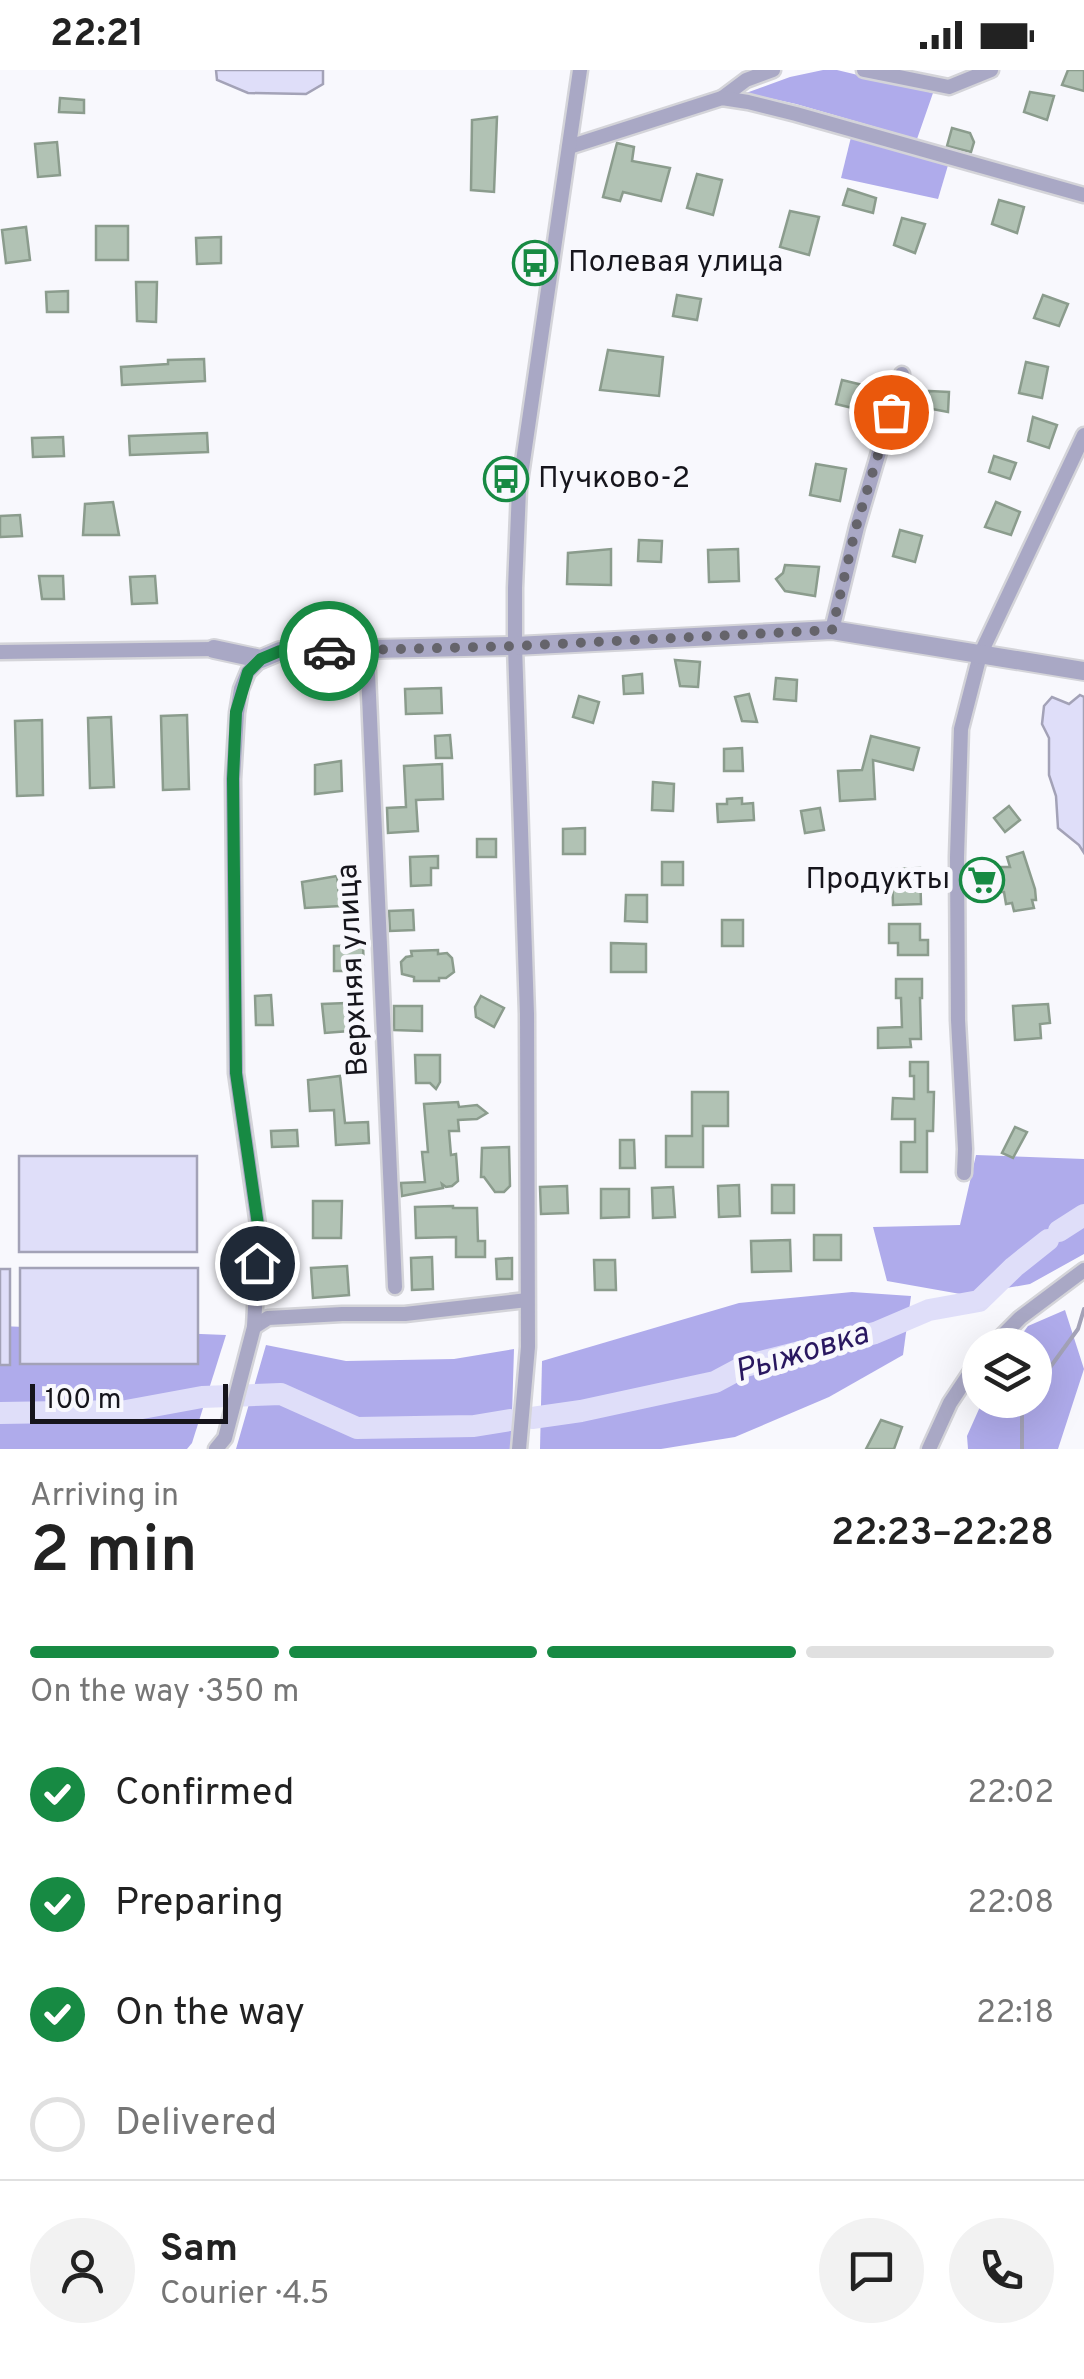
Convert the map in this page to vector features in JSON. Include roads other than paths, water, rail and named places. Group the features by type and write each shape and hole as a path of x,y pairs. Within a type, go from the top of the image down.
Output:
{"street":[{"path":"519,1449 528,1346 527,1014 515,588 519,489 580,70"},
{"path":"569,147 722,98 746,80 772,70"},
{"path":"864,70 950,88 991,70"},
{"path":"722,98 796,114 1084,195"},
{"path":"832,630 856,527 902,374"},
{"path":"964,1173 958,1020 962,729 980,656 1084,435"},
{"path":"221,1444 254,1327 259,1232 236,1073 233,779 241,689 248,672 261,659 280,651 516,646 832,630 1084,671"},
{"path":"0,652 214,648 261,659"},
{"name":"Верхняя улица","path":"367,650 395,1288"},
{"path":"1010,1328 1081,1271"},
{"path":"254,1327 268,1318 406,1314 526,1300"},
{"path":"928,1449 962,1385"}],"water":[{"path":"216,70 323,70 323,84 306,94 248,93 217,80"},
{"path":"1080,695 1084,697 1084,853 1058,828 1056,796 1049,775 1049,738 1042,724 1044,706 1052,697 1069,704"},
{"path":"19,1156 197,1156 197,1252 19,1252"},
{"path":"20,1268 198,1268 198,1364 20,1364"},
{"path":"0,1269 10,1269 10,1365 0,1365"}],"waterway":[{"name":"Рыжовка","path":"1059,1231 1084,1215"},
{"name":"Рыжовка","path":"532,1418 715,1382 745,1366 875,1333 929,1310 979,1301 1048,1240"},
{"path":"1052,1365 1078,1329 1084,1309"},
{"name":"Рыжовка","path":"0,1413 126,1411 202,1397 281,1394 357,1428 474,1426 510,1420"},
{"path":"1022,1418 1022,1449"}],"place":[{"name":"Полевая улица","path":"535,263"},
{"name":"Пучково-2","path":"506,479"},
{"name":"Продукты","path":"982,880"}]}
